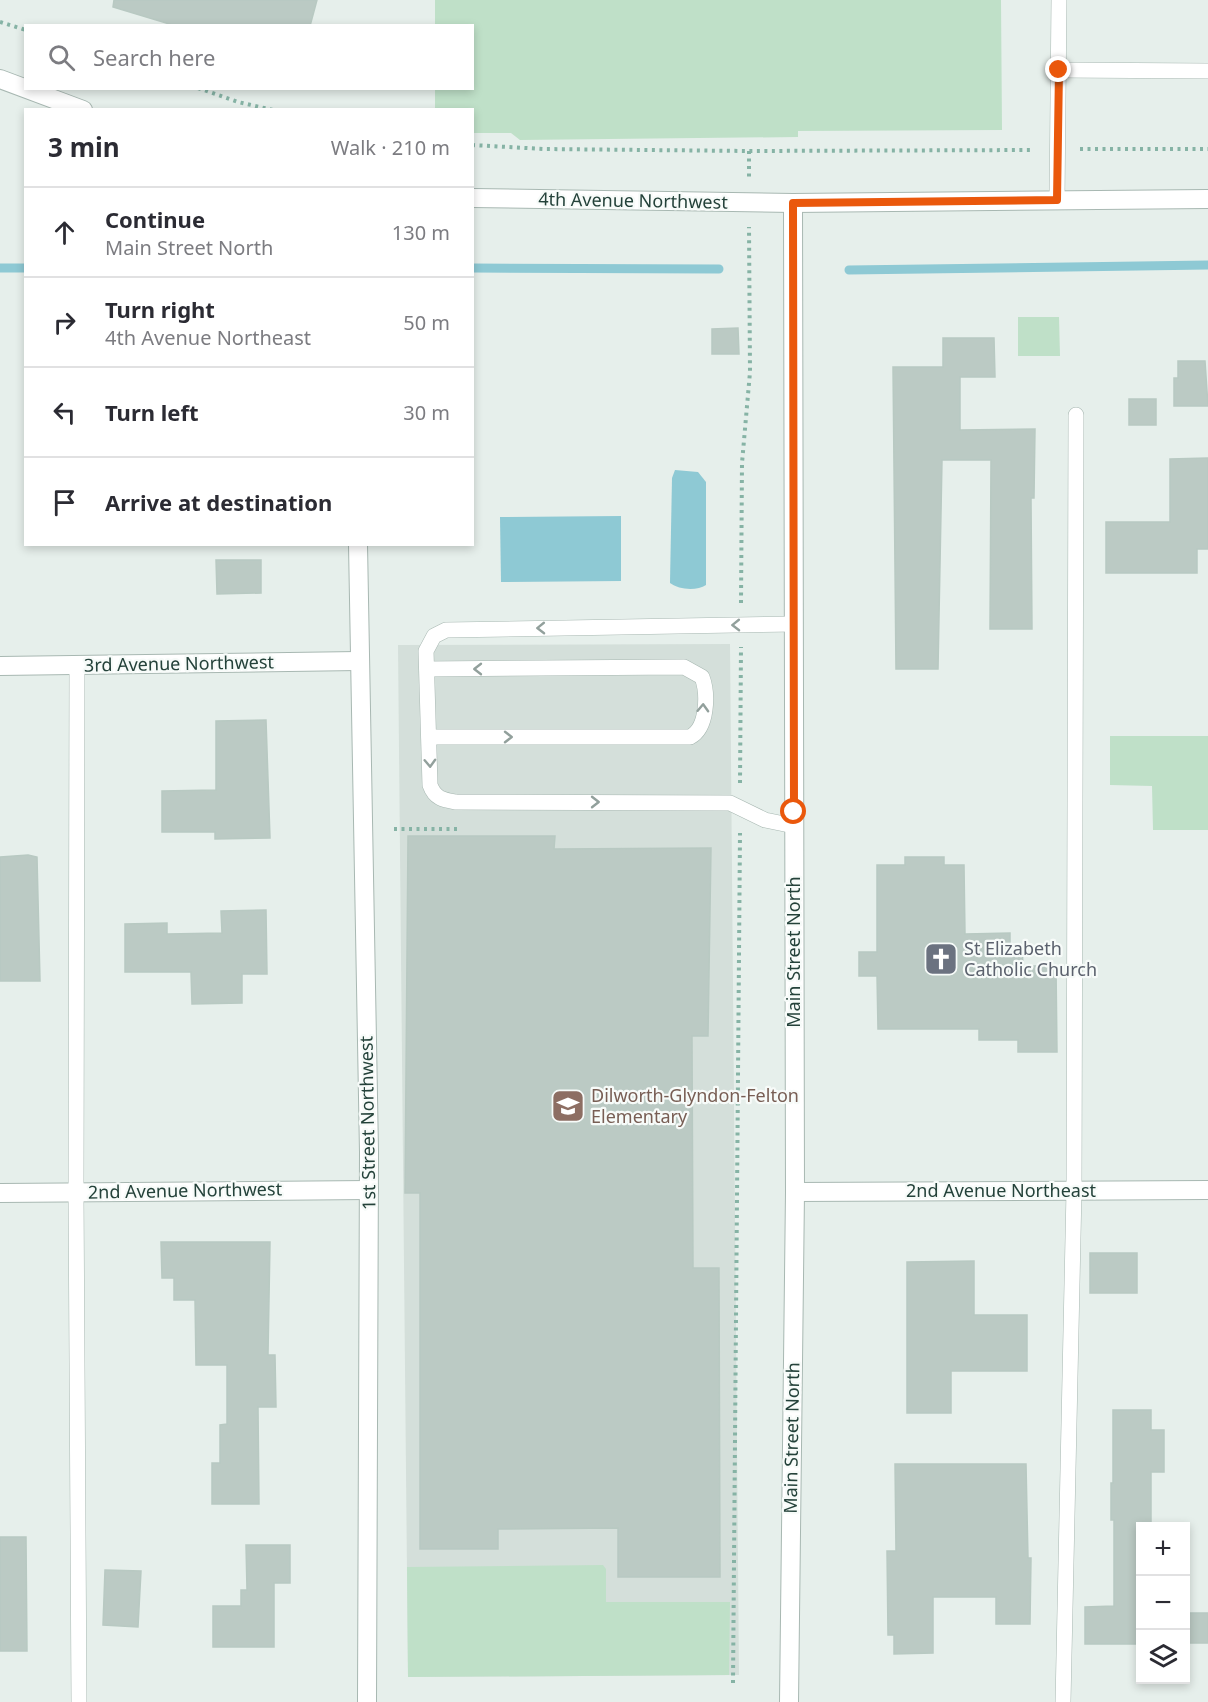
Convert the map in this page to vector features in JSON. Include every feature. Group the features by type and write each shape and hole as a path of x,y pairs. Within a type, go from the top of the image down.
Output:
{"street":[{"path":"0,79 24,88"},
{"path":"29,90 78,108"},
{"name":"4th Avenue Northwest","path":"474,198 793,203 1208,199"},
{"name":"Main Street North","path":"789,1702 795,1192 793,203"},
{"name":"1st Street Northwest","path":"358,546 358,661 369,1190 367,1702"},
{"name":"3rd Avenue Northwest","path":"0,666 358,661"},
{"name":"2nd Avenue Northwest","path":"0,1193 369,1190"},
{"name":"2nd Avenue Northeast","path":"795,1192 1208,1190"}],"lane":[{"path":"1057,200 1059,0"},
{"path":"1059,70 1208,71"},
{"path":"1063,1702 1074,1191 1076,415"},
{"path":"794,624 446,630 434,636 426,651 430,785 433,794 442,799 456,802 712,802 740,806 765,820 794,826"},
{"path":"77,665 76,1193 80,1702"},
{"path":"427,669 684,667 702,677 704,683 703,722 695,735 690,737 429,737"}],"path":[{"path":"0,22 24,29"},
{"path":"204,90 264,108"},
{"path":"474,146 749,151 1208,149"},
{"path":"733,1683 742,463 750,372 749,151"}],"shaded area":[{"name":"Dilworth-Glyndon-Felton Elementary","path":"730,644 739,1675 408,1677 398,645"}],"green space":[{"path":"435,0 1001,0 1002,130 798,131 798,137 520,140 511,133 474,133 474,108 435,108 435,90 474,90 474,24 435,24"},
{"path":"1018,317 1059,317 1060,356 1018,356"},
{"path":"1110,736 1208,736 1208,830 1153,830 1152,786 1110,785"},
{"path":"603,1565 606,1569 606,1602 730,1602 729,1675 408,1677 407,1567"}],"water":[{"path":"675,470 698,472 706,482 706,585 693,589 670,583 672,478"},
{"path":"621,516 621,581 501,582 500,517"}],"building":[{"path":"114,0 317,0 311,24 169,24 113,7"},
{"path":"738,328 739,354 712,354 712,329"},
{"path":"943,338 994,338 995,377 960,377 960,430 1035,429 1034,498 1031,498 1032,629 990,629 991,460 942,460 938,669 896,669 893,367 943,367"},
{"path":"1178,361 1205,361 1208,406 1174,406 1174,378 1178,378"},
{"path":"1129,399 1156,399 1156,425 1129,425"},
{"path":"1208,458 1208,549 1197,549 1197,573 1106,573 1106,522 1170,522 1170,459"},
{"path":"216,560 261,560 261,593 217,594"},
{"path":"266,720 270,838 215,839 215,832 162,832 162,791 216,790 216,721"},
{"name":"Dilworth-Glyndon-Felton Elementary","path":"408,836 555,836 554,849 711,848 708,1036 692,1036 693,1268 719,1268 720,1577 618,1577 618,1528 498,1529 498,1549 420,1549 420,1193 405,1193"},
{"path":"28,855 37,857 40,981 0,981 0,857"},
{"name":"St Elizabeth Catholic Church","path":"905,857 944,857 944,865 964,865 965,934 1010,933 1010,945 1022,945 1023,966 1056,966 1057,1052 1018,1052 1018,1040 979,1040 979,1029 878,1029 877,976 859,976 859,952 877,952 877,865 905,865"},
{"path":"266,910 267,974 242,974 242,1003 192,1004 191,972 125,972 125,924 167,923 167,934 222,933 221,911"},
{"path":"161,1242 270,1242 268,1355 275,1355 276,1407 258,1407 259,1504 212,1504 212,1463 220,1463 220,1425 227,1424 227,1365 196,1365 195,1300 174,1300 174,1278 162,1278"},
{"path":"1090,1253 1137,1253 1137,1293 1090,1293"},
{"path":"974,1261 974,1315 1027,1315 1027,1371 951,1371 951,1413 907,1413 907,1262"},
{"path":"1113,1410 1151,1410 1151,1430 1164,1430 1164,1472 1151,1472 1151,1522 1136,1522 1136,1644 1085,1644 1085,1607 1114,1606 1114,1520 1111,1520 1111,1483 1113,1483"},
{"path":"895,1464 1026,1464 1028,1558 1031,1558 1030,1624 996,1624 996,1597 933,1597 933,1653 894,1654 894,1635 888,1635 887,1551 896,1551"},
{"path":"0,1537 26,1537 27,1651 0,1651"},
{"path":"246,1545 290,1545 290,1583 274,1583 274,1647 213,1647 213,1606 241,1606 241,1590 247,1590"},
{"path":"105,1570 141,1571 138,1627 103,1625"},
{"path":"1190,1613 1208,1613 1208,1643 1190,1643"}],"waterway":[{"path":"849,270 1208,265"},
{"path":"0,268 24,268"},
{"path":"474,268 719,269"}],"place":[{"name":"St Elizabeth Catholic Church","path":"941,959"},
{"name":"Dilworth-Glyndon-Felton Elementary","path":"568,1106"}],"route":[{"path":"794,812 793,203 1057,200 1059,70"}]}
